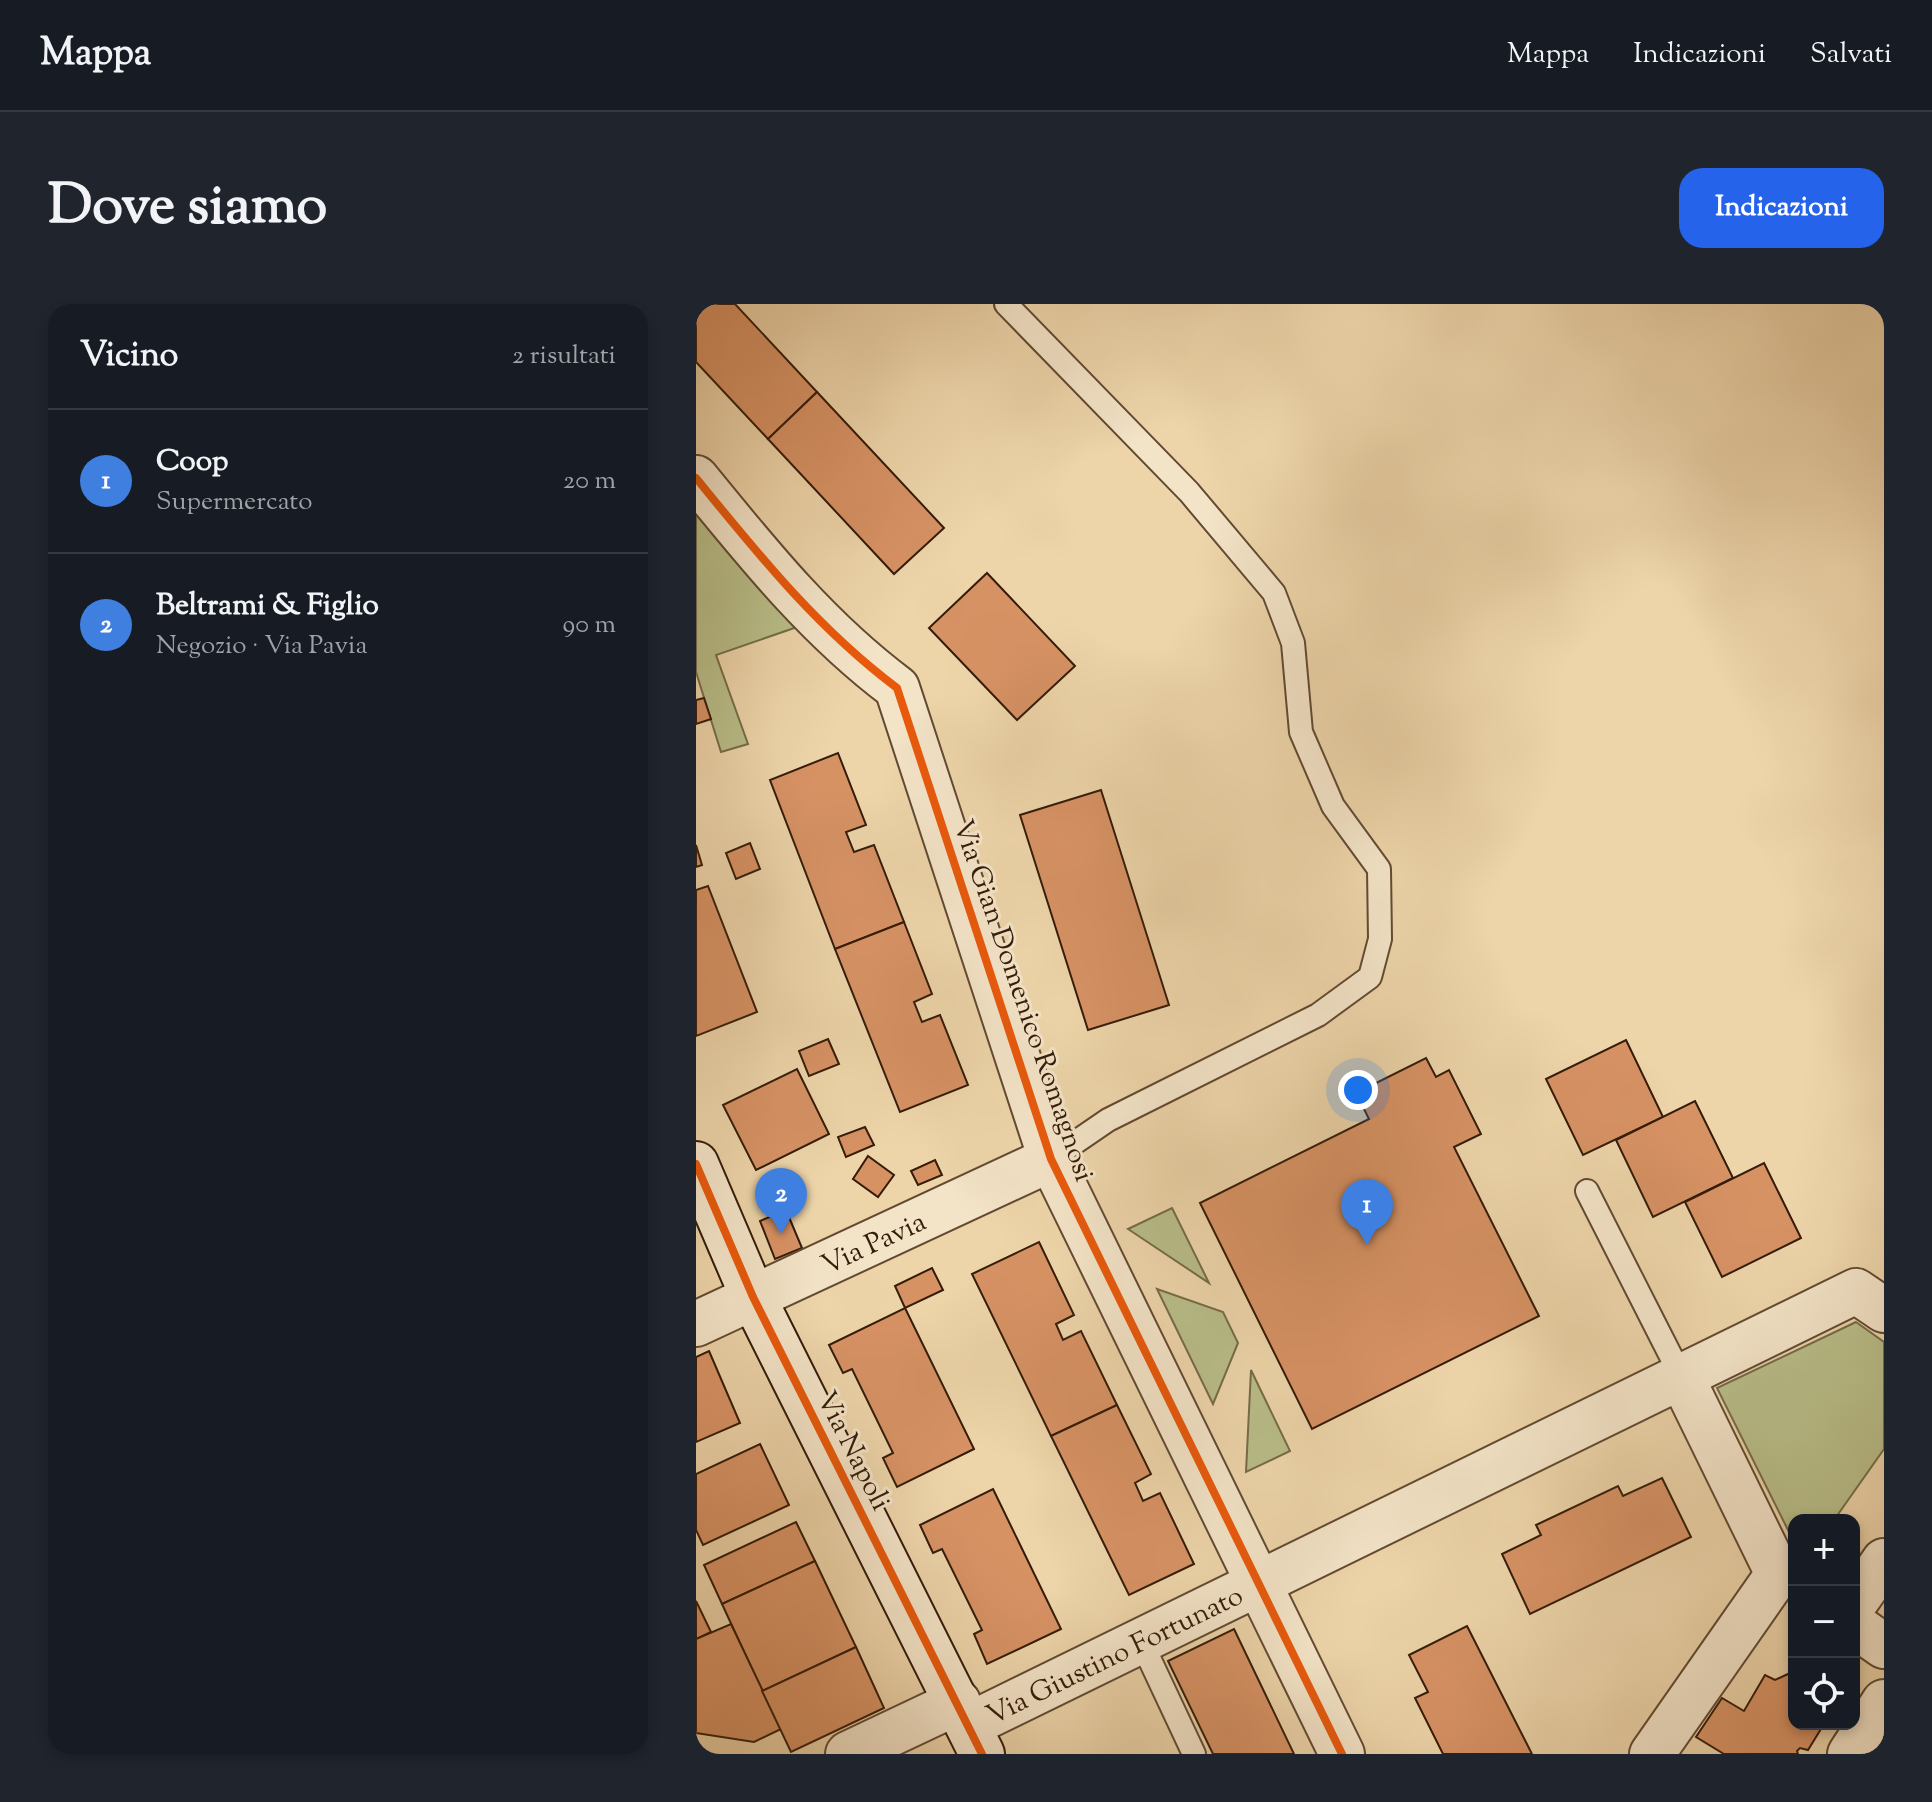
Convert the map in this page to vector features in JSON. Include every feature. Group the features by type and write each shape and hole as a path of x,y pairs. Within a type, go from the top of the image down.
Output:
{"street":[{"name":"Via Gian Domenico Romagnosi","path":"696,478 784,585 858,659 897,688 1051,1159 1342,1754"},
{"name":"Via Pavia","path":"696,1324 1051,1159"},
{"name":"Via Napoli","path":"696,1164 753,1297 970,1727"},
{"name":"Via Giustino Fortunato","path":"848,1754 970,1727 1856,1291 1884,1310"},
{"path":"1652,1754 1786,1579 1681,1376"},
{"path":"1860,1595 1884,1561"},
{"path":"1860,1629 1884,1646"},
{"path":"1850,1754 1884,1702"}],"lane":[{"path":"1006,304 1189,492 1274,593 1293,643 1301,732 1333,806 1379,869 1380,939 1370,977 1318,1015 1108,1120 1051,1159"},
{"path":"1587,1191 1681,1376"},
{"path":"1141,1641 1194,1754"}],"green space":[{"path":"696,509 803,625 716,655 748,744 721,752 696,672"},
{"path":"1172,1208 1209,1283 1128,1229"},
{"path":"1157,1289 1223,1312 1238,1343 1213,1404"},
{"path":"1856,1322 1884,1342 1884,1449 1838,1514 1788,1514 1788,1530 1717,1388"},
{"path":"1251,1370 1290,1451 1246,1472"}],"building":[{"path":"696,304 735,304 817,392 768,439 696,362"},
{"path":"817,392 944,528 894,574 768,439"},
{"path":"987,573 1075,666 1017,720 929,628"},
{"path":"704,698 711,719 696,724 696,700"},
{"path":"838,753 866,825 846,832 854,852 874,845 904,922 835,949 770,780"},
{"path":"1101,790 1169,1005 1088,1030 1020,815"},
{"path":"750,843 760,869 736,879 726,853"},
{"path":"696,845 702,865 696,867"},
{"path":"708,886 757,1012 696,1036 696,890"},
{"path":"904,922 932,994 914,1002 922,1022 940,1015 968,1085 900,1112 835,949"},
{"path":"828,1039 839,1064 809,1076 799,1051"},
{"path":"1626,1040 1663,1117 1583,1155 1546,1079"},
{"path":"1426,1058 1436,1077 1449,1070 1481,1134 1454,1147 1539,1316 1312,1429 1200,1203 1369,1119 1356,1093"},
{"path":"797,1069 829,1134 756,1170 723,1105"},
{"path":"1695,1101 1733,1178 1653,1217 1616,1140"},
{"path":"865,1127 874,1145 846,1157 838,1137"},
{"path":"868,1156 894,1175 878,1197 853,1179"},
{"path":"935,1160 942,1175 918,1185 911,1171"},
{"path":"1764,1163 1801,1238 1722,1277 1685,1202"},
{"path":"786,1210 802,1248 775,1259 760,1221"},
{"path":"1039,1242 1074,1315 1056,1324 1063,1340 1081,1331 1117,1405 1051,1436 972,1274"},
{"path":"932,1268 943,1290 905,1308 895,1286"},
{"path":"905,1308 974,1449 897,1487 883,1458 893,1453 852,1369 843,1373 829,1345"},
{"path":"709,1351 740,1423 696,1442 696,1357"},
{"path":"1117,1405 1151,1474 1135,1483 1143,1501 1160,1493 1194,1564 1129,1595 1051,1436"},
{"path":"760,1444 789,1505 703,1545 696,1530 696,1474"},
{"path":"1662,1478 1691,1537 1530,1614 1502,1554 1541,1535 1536,1525 1618,1486 1623,1496"},
{"path":"993,1489 1061,1629 987,1664 974,1634 982,1630 942,1549 933,1553 920,1525"},
{"path":"796,1522 815,1561 722,1604 704,1565"},
{"path":"815,1561 856,1647 762,1691 722,1604"},
{"path":"696,1601 711,1632 696,1639"},
{"path":"731,1624 781,1729 754,1742 696,1733 696,1639"},
{"path":"1467,1626 1532,1754 1443,1754 1415,1698 1428,1692 1409,1655"},
{"path":"1234,1629 1294,1754 1213,1754 1168,1661"},
{"path":"856,1647 884,1708 791,1752 762,1691"},
{"path":"1788,1674 1788,1730 1820,1730 1808,1750 1800,1748 1798,1754 1724,1754 1696,1737 1722,1698 1744,1711 1765,1675 1775,1680"}],"cycle path":[{"path":"696,478 815,615 897,688 1051,1159 1342,1754"},
{"path":"696,1164 753,1297 982,1754"}],"place":[{"name":"Beltrami & Figlio","path":"781,1234"},
{"name":"Coop","path":"1367,1245"}]}
